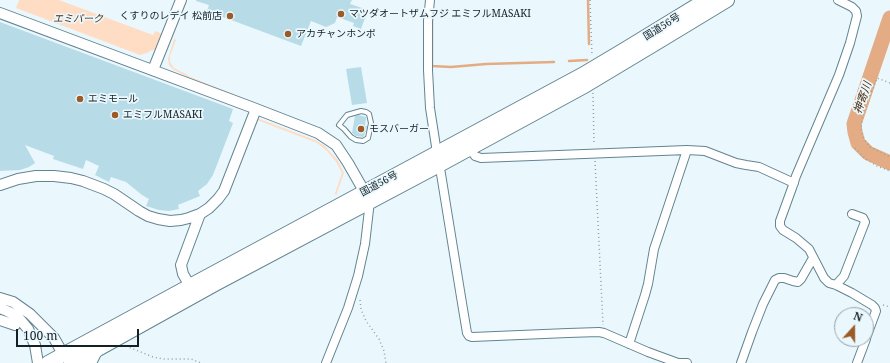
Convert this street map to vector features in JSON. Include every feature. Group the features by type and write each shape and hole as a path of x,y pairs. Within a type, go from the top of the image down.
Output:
{"highway":[{"name":"国道56号","path":"593,75 706,0"},
{"name":"国道56号","path":"67,359 85,343 190,286 367,197 593,75 663,40 727,0"},
{"name":"国道56号","path":"48,363 67,359 98,349 367,197"}],"street":[{"path":"154,70 181,0"},
{"path":"430,0 428,21 430,108 461,297 469,336 603,333 678,363 687,363"},
{"path":"838,0 852,7 856,11 857,16 839,75 794,183 780,221 780,226 783,230 796,238 809,249 824,278 829,283 836,285 872,305 876,311 874,316"},
{"path":"0,13 318,133 336,145 367,197 365,244 358,276 348,308 326,363"},
{"path":"0,185 18,179 36,176 71,178 104,189 148,216 170,220 189,218 200,214 209,208 224,190 256,109"},
{"path":"467,143 475,156 481,158 687,150 705,151 746,166 759,167 794,183"},
{"path":"629,344 645,295 654,249 687,150"},
{"path":"190,286 183,274 181,265 200,214"},
{"path":"836,285 844,276 865,222 863,218 852,214"},
{"path":"741,363 752,332 775,280 784,278 798,282 813,258"},
{"path":"0,298 13,302 30,314 39,326 54,338 67,359"},
{"path":"0,308 16,316 28,329 35,345 38,363"},
{"path":"0,320 15,325"},
{"path":"857,363 863,347"},
{"path":"91,363 98,349"}],"lane":[{"path":"361,111 369,114 371,123 368,138 363,141 356,140 351,137 339,125 347,115 361,111"}],"path":[{"path":"590,0 603,333"},
{"path":"890,83 877,78 865,108 861,129 870,148 890,157"},
{"path":"855,148 866,159 877,166 890,171"},
{"path":"359,295 361,309 366,321 379,339 384,351 386,363"},
{"path":"126,346 153,357 164,359 191,359 201,363"}],"green space":[{"name":"エミパーク","path":"19,0 59,0 153,35 155,31 163,34 157,51 152,50 140,55 16,8"},
{"path":"174,39 176,40 170,56 170,62 174,68 188,76 251,102 186,78 186,76 174,70 169,65 168,59"},
{"path":"257,118 315,140 325,146 337,159 344,173 336,196 335,193 342,173 336,162 327,151 317,143 257,120"}],"building":[{"path":"196,0 352,0 350,4 368,10 361,29 353,26 354,23 337,17 335,23 326,27 311,21 301,46 207,11 209,5"},
{"name":"エミフルMASAKI","path":"0,22 233,109 229,121 233,123 213,175 207,184 198,191 200,196 178,205 179,209 169,211 159,210 146,206 149,199 126,182 111,177 109,182 95,175 99,166 86,160 83,169 53,159 54,156 25,145 35,163 20,170 0,171"},
{"path":"361,67 367,103 352,105 346,69"},
{"name":"モスバーガー","path":"358,115 366,117 365,126 367,126 363,137 356,136 352,133 355,116"}],"waterway":[{"path":"588,0 589,44"},
{"path":"432,14 432,66 451,67 486,64 554,62"},
{"name":"神寄川","path":"890,18 854,124 858,143 868,153 890,163"},
{"path":"569,61 587,60"}],"place":[{"name":"マツダオートザムフジ エミフルMASAKI","path":"341,14"},
{"name":"くすりのレデイ 松前店","path":"230,16"},
{"name":"アカチャンホンポ","path":"288,34"},
{"name":"エミモール","path":"80,99"},
{"name":"エミフルMASAKI","path":"115,115"},
{"name":"モスバーガー","path":"361,129"}]}
